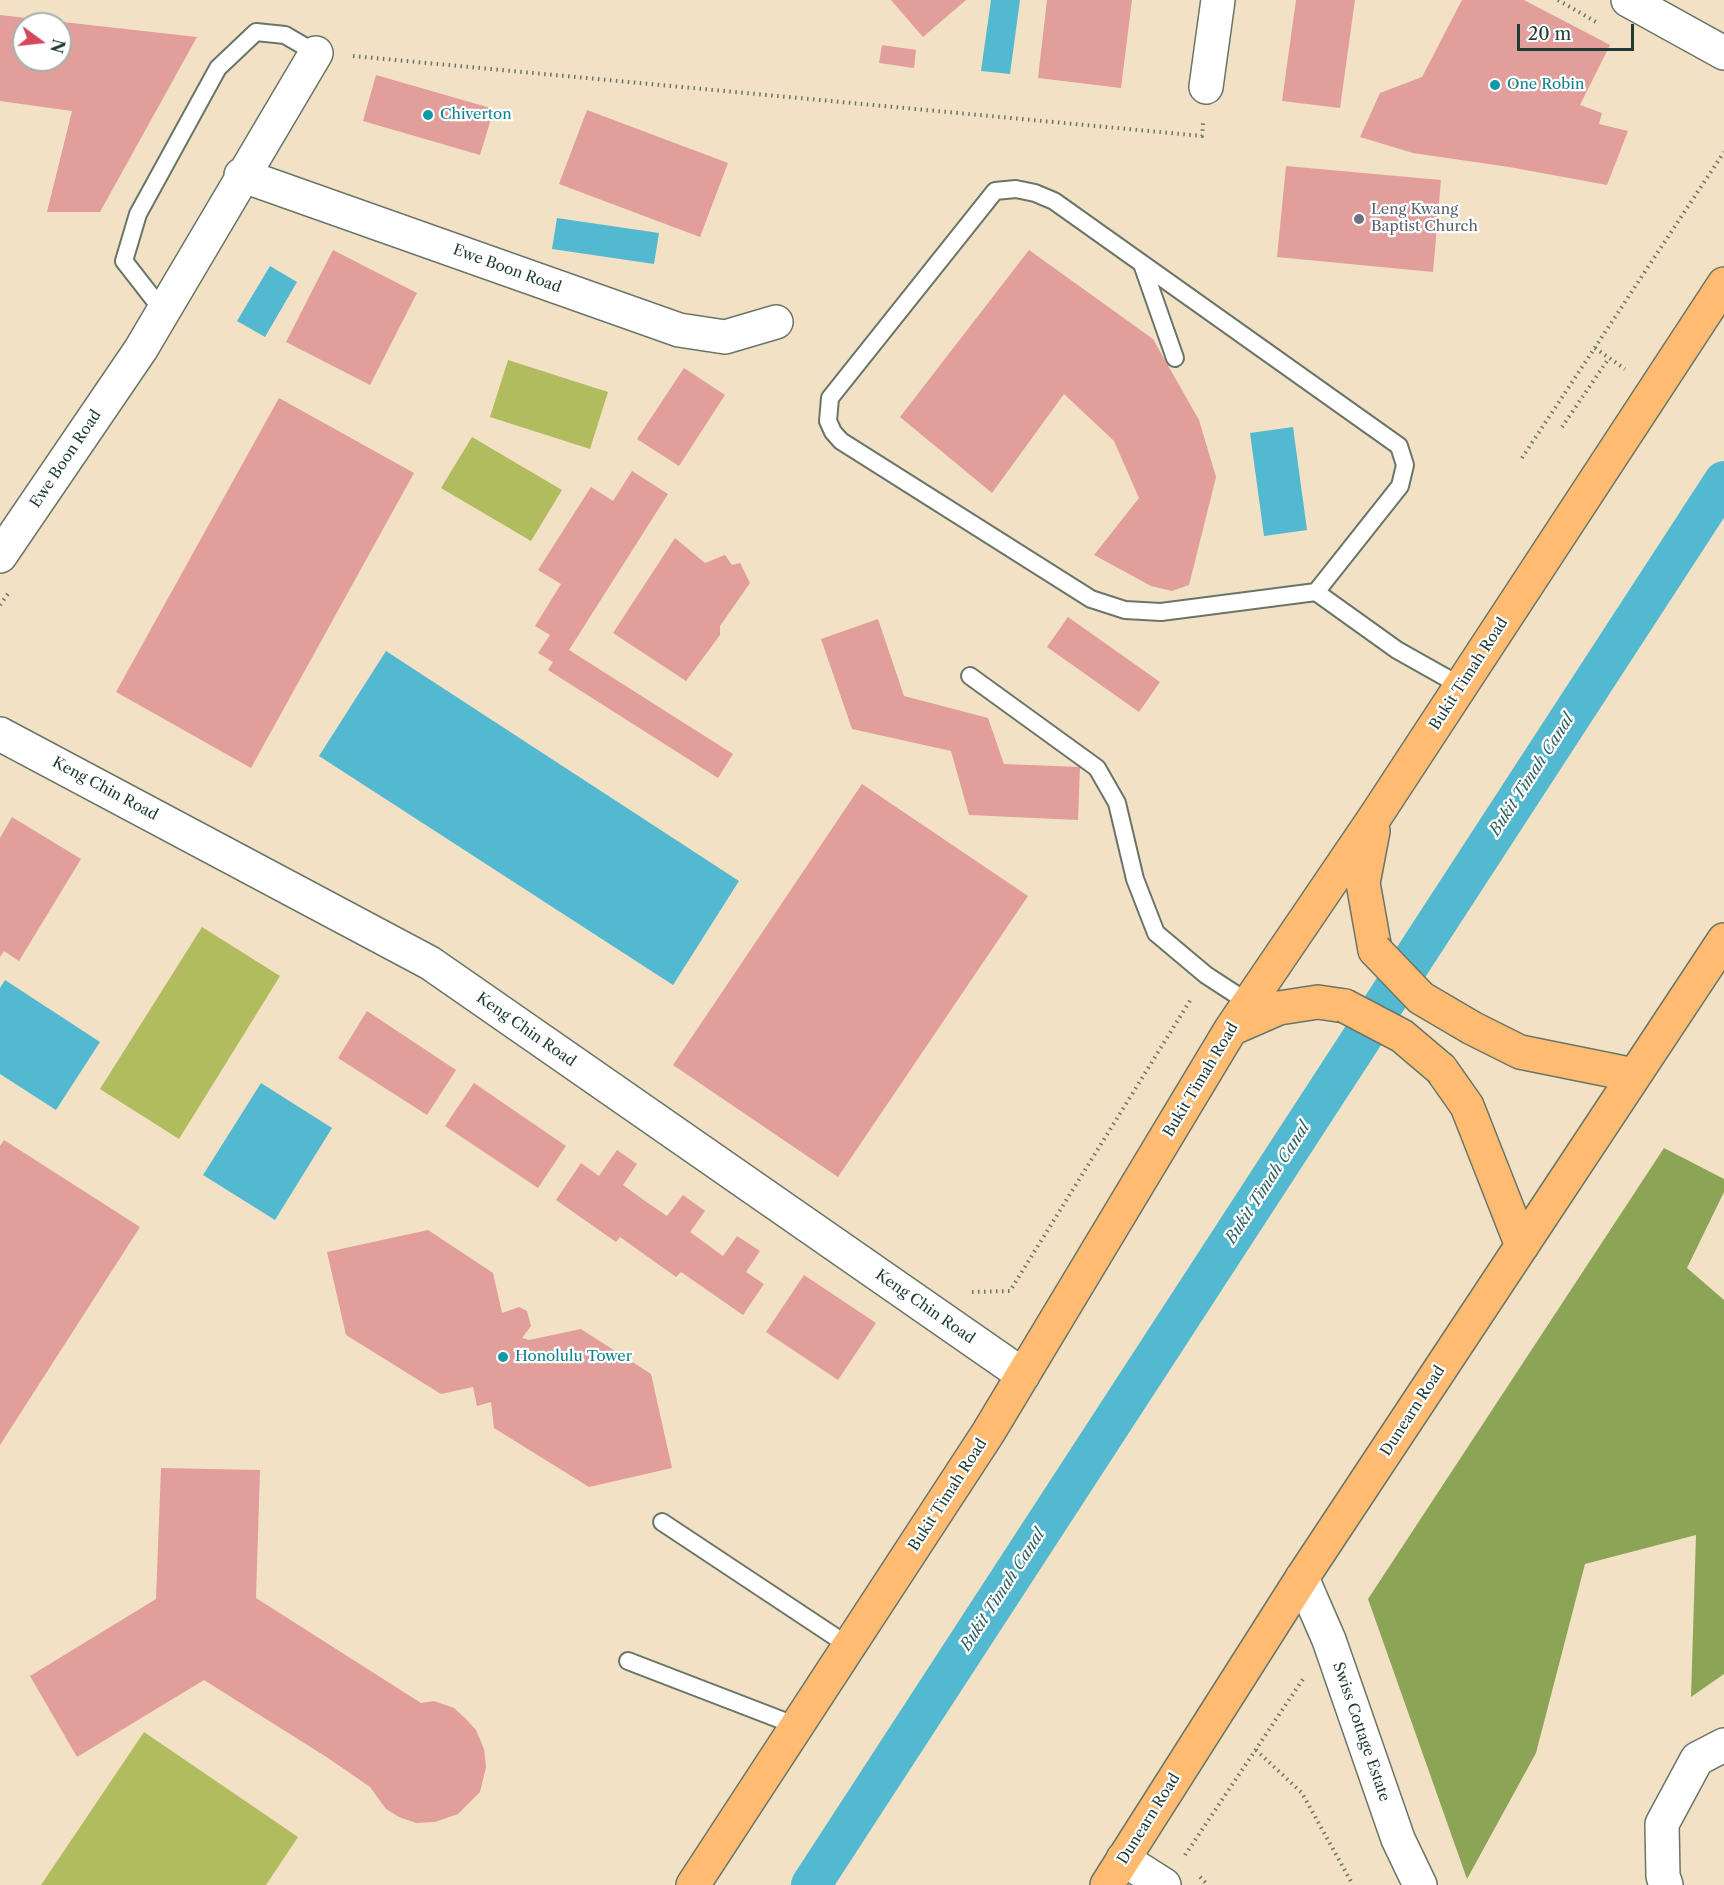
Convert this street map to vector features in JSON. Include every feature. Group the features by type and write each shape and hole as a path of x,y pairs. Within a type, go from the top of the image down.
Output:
{"highway":[{"name":"Bukit Timah Road","path":"693,1885 1023,1375 1240,1016 1376,817 1724,284"},
{"path":"1376,817 1363,883 1375,950 1421,998 1472,1028 1520,1052 1634,1075"},
{"name":"Dunearn Road","path":"1115,1872 1302,1578 1724,940"},
{"path":"1240,1016 1318,1002 1345,1006 1402,1036 1441,1069 1467,1106 1522,1246"}],"street":[{"path":"1206,87 1218,0"},
{"path":"1628,0 1724,53"},
{"name":"Ewe Boon Road","path":"0,556 141,349 241,175 316,53"},
{"name":"Ewe Boon Road","path":"241,175 679,330 725,337 776,322"},
{"name":"Keng Chin Road","path":"0,734 430,963 1023,1375"},
{"name":"Swiss Cottage Estate","path":"1302,1578 1329,1640 1398,1839 1420,1885"},
{"path":"1666,1885 1663,1876 1662,1824 1697,1759 1724,1745"},
{"path":"1115,1872 1173,1873"}],"lane":[{"path":"163,311 124,261 138,214 218,68 256,32 285,35 316,53"},
{"path":"1316,592 1400,486 1405,465 1399,446 1054,201 1035,193 1016,189 995,191 830,398 828,421 840,441 1091,599 1125,610 1161,612 1316,592 1397,650 1461,686"},
{"path":"1142,264 1176,358"},
{"path":"970,676 1096,768 1117,803 1135,879 1156,933 1206,975 1240,1016"},
{"path":"662,1522 849,1646"},
{"path":"628,1661 797,1726"}],"path":[{"path":"316,53 1202,136 1206,87"},
{"path":"1522,458 1724,152"},
{"path":"1562,427 1609,358"},
{"path":"0,605 13,586"},
{"path":"968,1293 1010,1291 1206,975"},
{"path":"1173,1873 1329,1640"},
{"path":"1256,1750 1302,1793 1353,1885"}],"green space":[{"path":"508,360 608,392 590,449 490,417"},
{"path":"472,437 562,490 531,541 441,488"},
{"path":"202,927 280,976 179,1139 100,1089"},
{"path":"1664,1148 1724,1179 1724,1192 1687,1268 1724,1300 1724,1674 1691,1697 1696,1535 1585,1564 1536,1753 1467,1879 1368,1599"},
{"path":"144,1732 298,1837 266,1885 41,1885"}],"water":[{"path":"991,0 1020,0 1010,74 981,71"},
{"path":"557,218 659,233 654,264 552,249"},
{"path":"270,266 297,282 265,337 237,321"},
{"path":"1293,427 1307,530 1264,536 1250,433"},
{"path":"386,651 739,881 673,985 319,756"},
{"path":"5,980 100,1042 56,1110 0,1074 0,988"},
{"path":"261,1083 332,1128 275,1220 203,1175"}],"building":[{"path":"891,0 966,0 923,37"},
{"path":"1047,0 1132,0 1121,88 1038,78"},
{"path":"1296,0 1355,0 1340,108 1282,101"},
{"name":"One Robin","path":"1462,0 1524,0 1610,45 1580,105 1602,113 1599,124 1628,131 1607,185 1509,167 1413,153 1360,137 1380,93 1422,77"},
{"path":"0,15 12,16 12,72 72,72 72,23 197,37 100,212 47,212 72,111 0,101"},
{"path":"882,45 916,50 914,68 879,63"},
{"name":"Chiverton","path":"376,75 494,109 480,155 363,121"},
{"path":"587,110 728,163 700,237 559,184"},
{"name":"Leng Kwang Baptist Church","path":"1286,166 1441,180 1433,272 1277,257"},
{"path":"333,250 417,293 370,385 286,342"},
{"path":"1029,250 1153,339 1199,420 1216,477 1189,585 1172,591 1151,586 1094,555 1139,498 1114,441 1064,394 992,493 900,417"},
{"path":"684,368 725,395 679,466 637,439"},
{"path":"279,398 414,473 251,768 116,692"},
{"path":"632,471 668,494 569,650 733,754 718,778 548,670 553,662 538,653 550,635 535,626 561,584 538,570 591,487 613,501"},
{"path":"675,538 705,563 725,555 732,565 740,563 750,583 720,626 720,635 686,681 613,633"},
{"path":"1068,617 1160,682 1139,712 1047,647"},
{"path":"878,619 904,696 988,718 1004,764 1080,767 1078,820 969,815 951,751 852,729 821,639"},
{"path":"862,784 1028,896 838,1177 673,1065"},
{"path":"12,817 81,859 19,961 4,951 0,957 0,838"},
{"path":"367,1011 456,1070 427,1115 338,1058"},
{"path":"474,1083 566,1146 538,1188 445,1126"},
{"path":"4,1140 140,1227 0,1445 0,1146"},
{"path":"617,1150 637,1164 623,1185 645,1201 667,1216 683,1195 705,1211 690,1232 723,1256 737,1236 760,1251 746,1272 764,1284 743,1315 681,1272 676,1277 620,1237 616,1242 556,1200 581,1163 599,1176"},
{"name":"Honolulu Tower","path":"428,1230 493,1273 502,1313 519,1307 527,1311 531,1326 522,1338 529,1340 581,1329 651,1374 672,1468 589,1487 494,1428 491,1402 477,1406 473,1387 441,1394 346,1335 327,1252"},
{"path":"804,1275 876,1323 838,1380 766,1332"},
{"path":"161,1468 260,1470 256,1598 421,1703 434,1701 454,1708 466,1719 476,1730 484,1749 486,1767 480,1792 458,1814 435,1822 416,1823 399,1817 386,1809 370,1787 204,1680 77,1757 30,1676 156,1599"}],"waterway":[{"name":"Bukit Timah Canal","path":"811,1885 1724,481"}],"place":[{"name":"One Robin","path":"1495,85"},
{"name":"Chiverton","path":"428,115"},
{"name":"Leng Kwang Baptist Church","path":"1359,219"},
{"name":"Honolulu Tower","path":"503,1357"}]}
